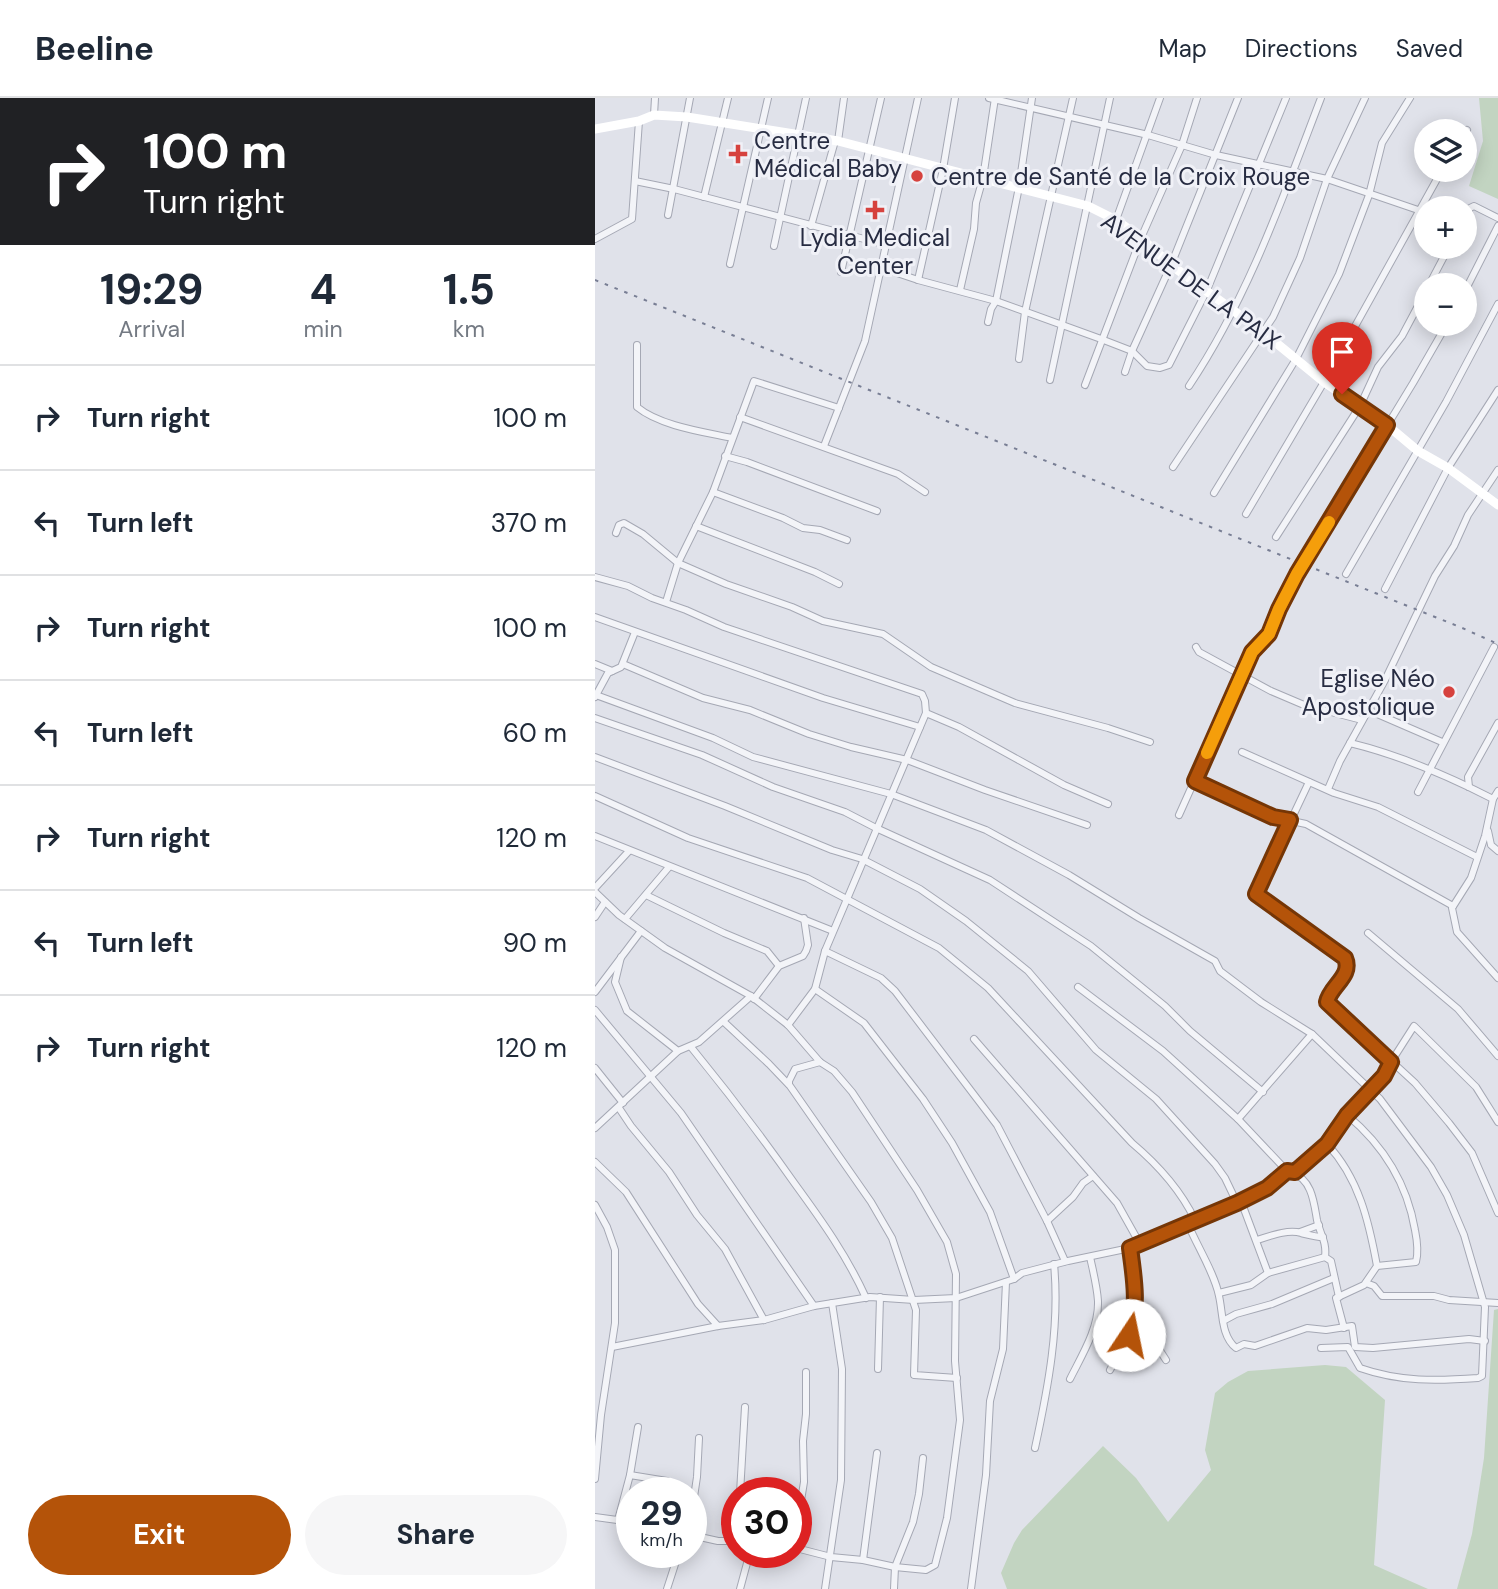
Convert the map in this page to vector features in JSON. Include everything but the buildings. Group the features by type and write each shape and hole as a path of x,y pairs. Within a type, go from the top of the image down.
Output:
{"street":[{"path":"654,115 655,98"},
{"path":"668,215 690,98"},
{"path":"703,197 728,98"},
{"path":"730,264 768,98"},
{"path":"774,246 806,98"},
{"path":"811,226 837,141 844,98"},
{"path":"841,272 881,98"},
{"path":"824,446 865,341 918,98"},
{"path":"918,280 943,169 955,98"},
{"path":"988,322 996,301 1019,187 1033,98"},
{"path":"1019,359 1025,312 1073,98"},
{"path":"1050,380 1110,98"},
{"path":"1116,220 1160,98"},
{"path":"1085,385 1141,239 1182,145 1197,98"},
{"path":"1125,372 1238,98"},
{"path":"882,268 996,301 1101,339 1132,351 1147,366 1160,368 1169,365 1207,290 1286,98"},
{"path":"1189,386 1234,311 1321,98"},
{"path":"1173,467 1273,317 1300,258 1327,179 1365,98"},
{"path":"1214,493 1296,359 1339,274 1369,195 1382,143 1410,98"},
{"path":"960,290 983,178 993,99 1148,135 1216,155 1327,179 1414,209"},
{"name":"AVENUE DE LA PAIX","path":"595,129 639,121 654,115 687,117 837,141 1088,206 1116,220 1324,382 1387,425 1417,451 1448,468 1498,505"},
{"path":"595,239 632,219 639,121"},
{"path":"635,181 887,245"},
{"path":"1477,208 1498,218"},
{"path":"1245,514 1324,382 1414,217"},
{"path":"1474,273 1498,226"},
{"path":"1346,574 1446,402 1498,304"},
{"path":"1276,537 1360,406 1378,367 1402,336 1414,314"},
{"path":"1179,815 1252,652 1269,634 1297,574 1440,336"},
{"path":"637,345 637,407 647,414 684,427 732,438"},
{"path":"666,603 678,563 713,492 753,384 756,381 839,408"},
{"path":"1385,589 1448,468 1498,390"},
{"path":"740,417 898,474 925,492"},
{"path":"725,456 877,511"},
{"path":"1328,789 1435,576 1454,546 1468,515 1498,470"},
{"path":"713,492 783,518 799,527 820,530 847,540"},
{"path":"616,533 618,525 624,523 643,534 678,563 823,621 883,634 931,667 1015,703 1150,742"},
{"path":"697,526 839,584"},
{"path":"595,577 628,586 724,628 922,694 926,713 833,931 815,989 788,1025"},
{"path":"595,617 823,698 920,727"},
{"path":"635,632 623,664 605,677 595,696 713,738 753,757 891,794 986,830 1069,875 1215,961 1220,971 1261,1002 1312,1034 1380,1099 1408,1134 1447,1195 1475,1269 1484,1303 1485,1341 1481,1377 1433,1381 1384,1377 1360,1368 1352,1347 1352,1326 1326,1330 1307,1328 1255,1346 1244,1344 1236,1348 1223,1321 1219,1293 1188,1224"},
{"path":"1418,792 1493,646"},
{"path":"1196,647 1199,652 1271,691 1304,705 1362,720"},
{"path":"595,664 612,671"},
{"path":"623,664 703,698 750,710 851,747 907,760 1087,825"},
{"path":"1368,710 1443,742"},
{"path":"926,713 959,727 1064,785 1108,804"},
{"path":"596,720 702,755 773,787 845,812 991,880 1091,946 1263,1092"},
{"path":"1469,787 1468,777 1498,723"},
{"path":"1350,743 1430,770 1493,799"},
{"path":"1242,752 1309,782 1378,807 1477,857"},
{"path":"595,757 832,850 864,860 920,889 967,921 1021,965 1096,1050 1156,1099 1203,1150 1225,1178 1237,1203 1244,1209 1268,1273"},
{"path":"1195,781 1273,817 1306,824 1453,906"},
{"path":"1309,782 1256,894 1345,958 1345,974 1327,997 1327,1002 1415,1083 1472,1153 1498,1213"},
{"path":"1498,790 1493,799 1487,829 1471,878 1453,906 1457,932 1498,978"},
{"path":"595,796 688,838 798,875 849,898 939,948 988,988 1127,1138 1150,1159 1187,1204 1195,1220"},
{"path":"1487,829 1491,845 1498,851"},
{"path":"595,836 833,931"},
{"path":"629,851 595,890 625,919 665,948 753,998 788,1025 820,1062 834,1071 852,1092 930,1212 953,1258 960,1420 947,1518 935,1565 926,1570 895,1567 812,1552"},
{"path":"625,919 669,867"},
{"path":"646,895 767,951 779,966"},
{"path":"595,917 605,902"},
{"path":"595,1128 678,1051 691,1047 753,998 779,966 803,956 808,945 804,918"},
{"path":"595,992 641,931"},
{"path":"1368,933 1458,1009 1498,1056"},
{"path":"825,951 871,973 895,991 997,1125 1065,1261"},
{"path":"621,957 615,982 627,1011 678,1051"},
{"path":"1078,987 1163,1051 1238,1119 1290,1172 1299,1175 1315,1200 1326,1245 1325,1257"},
{"path":"815,989 864,1023 923,1099 952,1143 990,1212 1010,1281 1003,1349 990,1396 986,1475 971,1589"},
{"path":"595,1010 681,1113 814,1306"},
{"path":"724,1022 790,1086 871,1202 892,1238 914,1300 914,1375 957,1378"},
{"path":"612,1347 718,1326 764,1320 814,1306 866,1298 956,1298 1054,1264 1130,1248 1267,1188 1327,1144 1347,1115 1384,1076 1415,1026 1476,1087 1498,1122"},
{"path":"1238,1119 1312,1034"},
{"path":"974,1039 1123,1211 1140,1244"},
{"path":"691,1047 767,1145 835,1240 853,1268 866,1298"},
{"path":"790,1086 789,1081 795,1069 820,1062"},
{"path":"595,1068 697,1215 725,1249 764,1320"},
{"path":"1347,1115 1381,1150 1400,1179 1411,1207 1417,1240 1416,1262 1377,1266"},
{"path":"1327,1144 1349,1173 1369,1220 1377,1266 1366,1283 1336,1298 1344,1328"},
{"path":"595,1162 626,1192 698,1304 718,1326"},
{"path":"1047,1221 1093,1176"},
{"path":"595,1205 607,1227 615,1251 615,1323 595,1479"},
{"path":"1257,1240 1282,1233 1300,1232 1319,1225"},
{"path":"1300,1232 1323,1237"},
{"path":"1110,1370 1133,1322 1136,1286 1130,1248"},
{"path":"1070,1379 1090,1338 1098,1302 1090,1257"},
{"path":"1219,1293 1251,1285 1268,1273 1325,1257 1331,1261 1339,1297"},
{"path":"1035,1448 1051,1364 1056,1292 1054,1264"},
{"path":"1223,1321 1334,1278"},
{"path":"1366,1283 1374,1286 1382,1296 1434,1296 1449,1300 1498,1303"},
{"path":"878,1369 880,1297"},
{"path":"825,1589 841,1480 842,1369 832,1303"},
{"path":"1135,1303 1135,1314 1166,1360"},
{"path":"1321,1348 1373,1348 1469,1339 1485,1341"},
{"path":"804,1477 806,1372"},
{"path":"741,1477 744,1407"},
{"path":"638,1427 630,1475 642,1477"},
{"path":"697,1477 699,1438"},
{"path":"863,1560 877,1454"},
{"path":"894,1589 895,1567 913,1522 923,1458"},
{"path":"595,1517 616,1520"},
{"path":"667,1589 674,1568"},
{"path":"740,1589 746,1568"}],"green space":[{"path":"1479,98 1498,98 1498,199 1469,186 1470,182 1477,182 1477,160 1483,141"},
{"path":"1498,1309 1498,1589 1457,1589 1472,1534 1484,1458 1494,1310"},
{"path":"1325,1365 1346,1367 1385,1400 1374,1565 1428,1589 1007,1589 1001,1573 1022,1530 1103,1446 1136,1478 1168,1522 1211,1470 1205,1450 1215,1393 1248,1371"}],"railway":[{"path":"595,280 1498,644"}],"slow traffic":[{"path":"1207,753 1252,652 1269,634 1297,574 1329,522"}],"place":[{"name":"Centre Médical Baby","path":"738,154"},
{"name":"Centre de Santé de la Croix Rouge","path":"917,176"},
{"name":"Lydia Medical Center","path":"875,210"},
{"name":"Eglise Néo Apostolique","path":"1449,692"}],"route":[{"path":"1129,1335 1135,1310 1136,1286 1130,1248 1237,1203 1267,1188 1287,1171 1295,1172 1327,1144 1347,1115 1384,1076 1391,1062 1327,1002 1327,997 1345,974 1345,958 1256,894 1255,891 1290,820 1273,817 1195,781 1252,652 1269,634 1297,574 1387,425 1342,394"}]}
